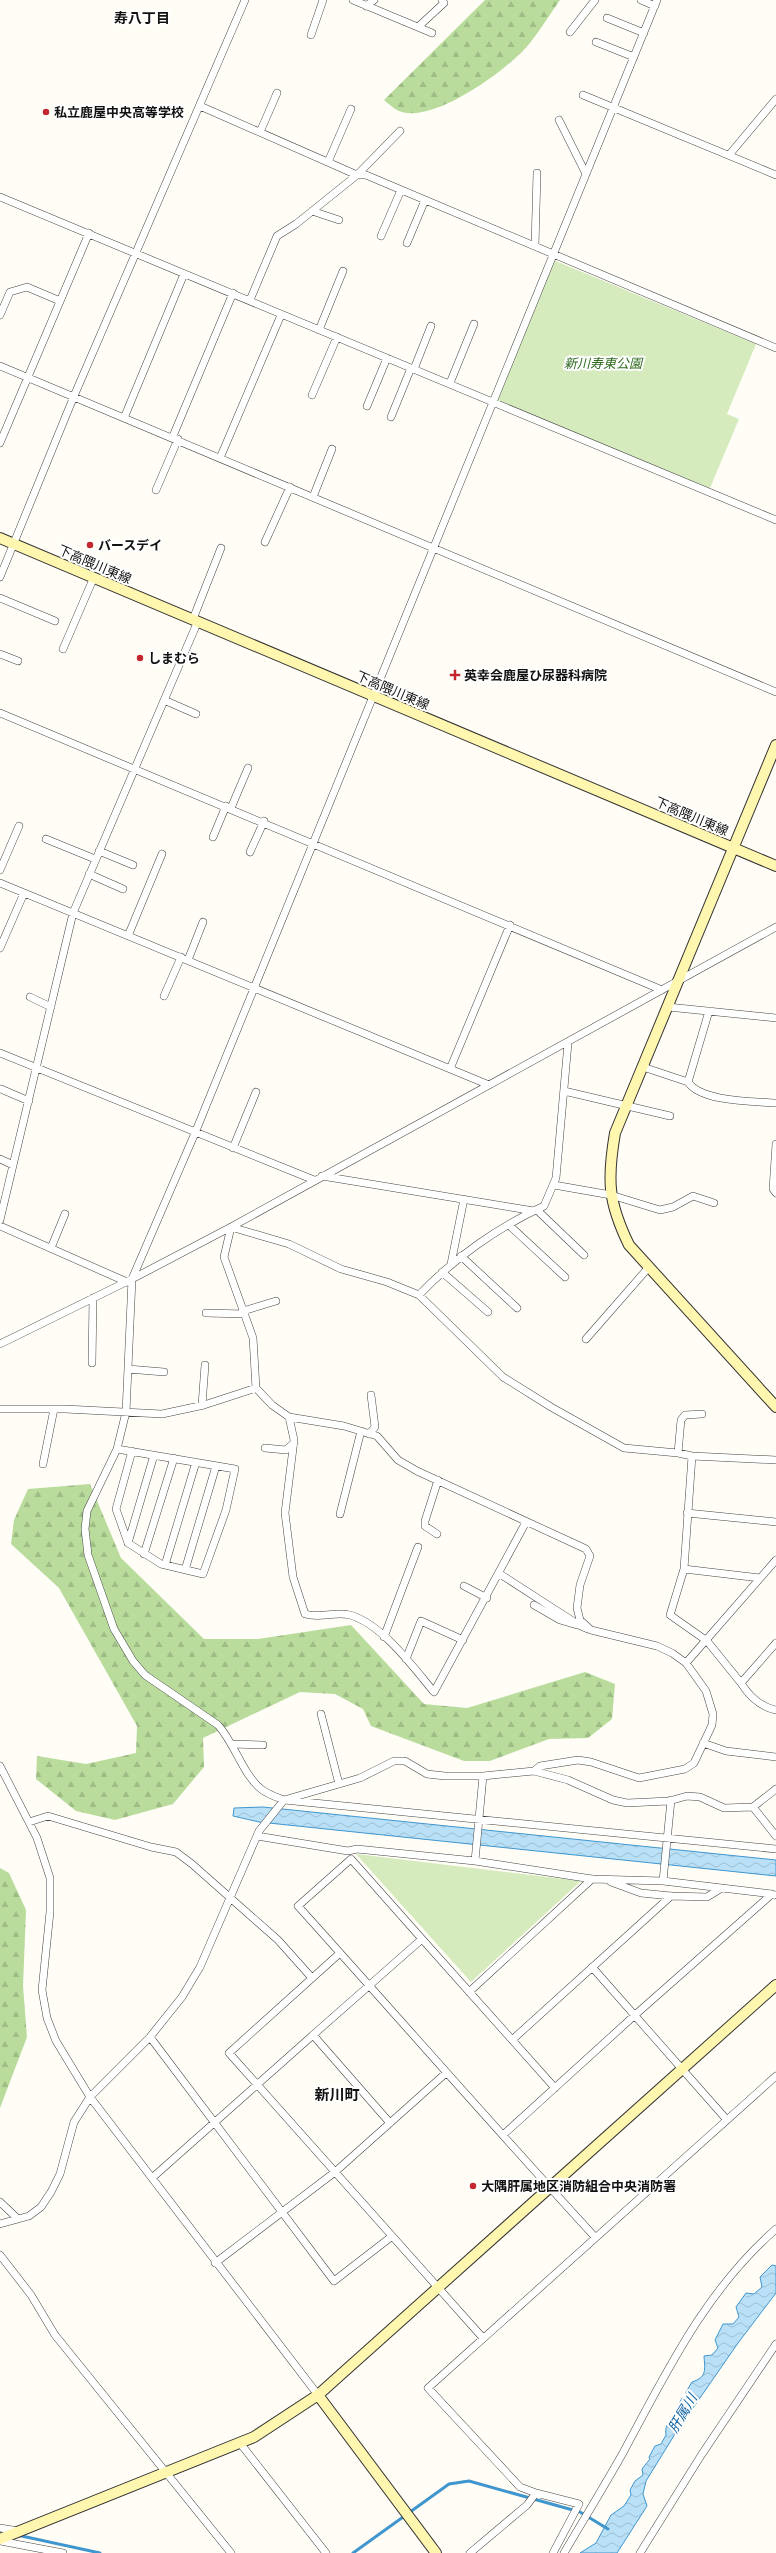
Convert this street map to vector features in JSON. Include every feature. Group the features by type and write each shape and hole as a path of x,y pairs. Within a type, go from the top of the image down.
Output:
{"street":[{"path":"0,577 134,254 200,106 245,0"},
{"path":"311,35 323,0"},
{"path":"353,0 432,33"},
{"path":"366,6 374,0"},
{"path":"418,27 444,3 442,0"},
{"path":"570,32 595,0"},
{"path":"642,0 656,3 552,253 432,547 374,695 312,841 195,1132 130,1280 126,1412 117,1449 87,1512 85,1529 88,1555 114,1629 133,1661 145,1675 205,1714 218,1725 232,1744 252,1780 262,1790 282,1802 776,1849"},
{"path":"607,18 644,33"},
{"path":"596,42 634,57"},
{"path":"260,132 277,92"},
{"path":"583,95 776,175"},
{"path":"729,155 776,100"},
{"path":"200,106 357,175 366,175 776,348"},
{"path":"328,162 351,108"},
{"path":"559,120 586,174"},
{"path":"250,300 277,236 312,211 357,175 400,131"},
{"path":"535,246 537,173"},
{"path":"381,236 401,190"},
{"path":"0,197 89,233 134,254 250,300 281,315 492,400 776,520"},
{"path":"407,243 425,200"},
{"path":"312,211 339,220"},
{"path":"0,443 89,233"},
{"path":"319,330 343,271"},
{"path":"124,418 184,274"},
{"path":"0,315 10,292 27,287 60,301"},
{"path":"156,490 175,438 233,293"},
{"path":"220,458 281,315"},
{"path":"450,383 474,324"},
{"path":"391,417 430,326"},
{"path":"312,395 337,337"},
{"path":"367,406 387,358"},
{"path":"0,366 175,438 776,692"},
{"path":"312,497 332,449"},
{"path":"265,542 290,487"},
{"name":"下高隈川東線","path":"0,538 776,866"},
{"path":"0,1220 73,913 164,700 196,620 222,548"},
{"path":"63,649 94,578"},
{"path":"0,598 55,621"},
{"path":"0,654 18,661"},
{"path":"164,700 196,714"},
{"path":"0,712 312,841 662,990"},
{"path":"776,745 615,1133 609,1169 610,1195 616,1219 629,1245 776,1407"},
{"path":"213,837 248,768"},
{"path":"250,852 264,821"},
{"path":"0,870 19,826"},
{"path":"46,839 95,860"},
{"path":"99,851 133,865"},
{"path":"128,936 162,854"},
{"path":"89,874 123,889"},
{"path":"0,883 489,1085"},
{"path":"0,948 24,893"},
{"path":"164,996 203,922"},
{"path":"450,1069 510,925"},
{"path":"0,1344 130,1280 231,1227 314,1180 568,1043 662,990 680,978 776,927"},
{"path":"30,997 51,1007"},
{"path":"668,1007 776,1018"},
{"path":"688,1082 709,1011"},
{"path":"419,1296 442,1272 461,1256 535,1210 544,1206 554,1185 568,1043"},
{"path":"0,1053 314,1180"},
{"path":"643,1067 688,1082 691,1087 707,1096 776,1103"},
{"path":"1,1089 29,1101"},
{"path":"564,1091 670,1116"},
{"path":"233,1148 256,1092"},
{"path":"776,1144 773,1189 776,1193"},
{"path":"0,1159 13,1165"},
{"path":"322,1176 535,1210 584,1255"},
{"path":"554,1185 610,1195 660,1210 673,1207 693,1196 714,1203"},
{"path":"451,1264 464,1199"},
{"path":"51,1248 65,1214"},
{"path":"0,1226 130,1280"},
{"path":"510,1226 564,1278"},
{"path":"231,1227 289,1244 341,1269 387,1282 419,1296 503,1377 550,1407 624,1448 678,1453 692,1456 776,1460"},
{"path":"231,1227 224,1257 253,1338 256,1388 272,1405 289,1417 344,1426 377,1436 398,1460 526,1522 586,1549 590,1556 581,1576 577,1608 580,1620 591,1630"},
{"path":"461,1256 517,1308"},
{"path":"586,1339 649,1267"},
{"path":"442,1272 488,1312"},
{"path":"92,1363 93,1298"},
{"path":"206,1313 244,1312 276,1301"},
{"path":"202,1405 205,1365"},
{"path":"128,1369 164,1372"},
{"path":"0,1409 54,1409 162,1414 202,1405 256,1388"},
{"path":"369,1434 375,1427 371,1395"},
{"path":"43,1464 54,1409"},
{"path":"678,1453 681,1420 685,1415 702,1414"},
{"path":"289,1417 294,1443 285,1513 293,1577 305,1614 313,1617 338,1613 352,1616 377,1630 406,1659 434,1692 500,1574 526,1522"},
{"path":"340,1514 361,1431"},
{"path":"265,1448 286,1450 294,1443"},
{"path":"117,1449 132,1451 174,1458 235,1469 226,1510 203,1574 165,1565 144,1554 128,1543 116,1509 132,1451"},
{"path":"128,1543 154,1455"},
{"path":"692,1456 684,1569 670,1615 707,1641 748,1694 758,1702 776,1710"},
{"path":"144,1554 174,1458"},
{"path":"165,1565 196,1462"},
{"path":"185,1570 216,1466"},
{"path":"437,1534 425,1526 425,1521 438,1480"},
{"path":"687,1513 776,1522"},
{"path":"384,1637 418,1547"},
{"path":"686,1663 707,1641 776,1560"},
{"path":"684,1569 760,1578"},
{"path":"500,1574 579,1626"},
{"path":"464,1586 487,1598"},
{"path":"534,1605 564,1623 657,1646 672,1653 686,1663 706,1691 713,1714 712,1725 694,1763 685,1769 639,1778 591,1762 578,1760 540,1766 534,1771"},
{"path":"406,1659 421,1622 463,1640"},
{"path":"741,1683 776,1643"},
{"path":"321,1714 339,1784"},
{"path":"232,1744 263,1745"},
{"path":"703,1744 726,1751 776,1757"},
{"path":"0,2224 29,2216 41,2207 60,2174 74,2122 90,2096 150,2037 182,1997 200,1966 229,1896 258,1833 282,1802 360,1778 394,1761 405,1761 428,1774 484,1776 534,1771 568,1780 613,1800 626,1803 671,1800 687,1796 700,1797 724,1808 753,1808 776,1789"},
{"path":"0,1766 37,1838 50,1878 50,1912 42,1990 47,2018 56,2041 90,2096 215,2263 318,2395 436,2553"},
{"path":"474,1861 484,1776"},
{"path":"663,1881 671,1800"},
{"path":"753,1808 776,1836"},
{"path":"29,1822 48,1816 151,1847 176,1852 229,1896 278,1940 312,1978"},
{"path":"258,1833 348,1850 357,1849 474,1861 592,1879 663,1881 774,1895"},
{"path":"348,1850 351,1859 555,2088"},
{"path":"351,1859 298,1906 446,2073 595,2237"},
{"path":"469,1992 592,1879"},
{"path":"606,1879 641,1893 671,1896 707,1897 721,1889"},
{"path":"503,2135 635,2014 774,1895"},
{"path":"512,2040 671,1896"},
{"path":"152,2178 422,1939"},
{"path":"340,1953 228,2053 391,2237 483,2338"},
{"path":"592,1968 635,2014 727,2120"},
{"path":"0,2540 254,2437 318,2395 437,2286 776,1985"},
{"path":"313,2035 390,2123"},
{"path":"150,2037 214,2124 334,2281 391,2237"},
{"path":"215,2263 335,2172 446,2073"},
{"path":"553,2553 579,2504 535,2495 520,2487 428,2388 776,2076"},
{"path":"0,2202 18,2219"},
{"path":"564,2553 623,2452 663,2376 707,2304 738,2267 776,2229"},
{"path":"0,2255 31,2295 55,2335 231,2553"},
{"path":"640,2553 702,2454 776,2344"},
{"path":"240,2443 326,2553"},
{"path":"470,2553 528,2504 535,2495"},
{"path":"0,2528 18,2532"},
{"path":"0,2540 63,2553"}],"green space":[{"path":"485,0 560,0 534,38 520,54 470,92 431,110 414,113 399,111 384,100"},
{"name":"新川寿東公園","path":"553,260 756,344 727,414 739,419 710,488 492,400"},
{"path":"90,1484 121,1558 204,1639 258,1639 351,1625 424,1704 467,1708 585,1672 615,1684 612,1719 588,1738 549,1739 490,1761 464,1761 371,1726 363,1709 335,1694 300,1692 203,1738 204,1767 173,1804 115,1820 76,1811 36,1779 37,1756 86,1764 136,1753 137,1726 59,1588 11,1544 14,1520 28,1489"},
{"path":"356,1854 581,1881 471,1982"},
{"path":"0,1868 9,1873 26,1910 23,1986 27,2037 0,2108"}],"water":[{"path":"263,1807 776,1860 776,1876 259,1822 233,1816 234,1808"},
{"name":"肝属川","path":"772,2265 776,2266 776,2293 738,2343 675,2434 646,2481 643,2494 647,2506 617,2553 580,2553 596,2543 611,2515 624,2506 631,2495 630,2490 635,2481 643,2475 642,2469 650,2459 649,2457 655,2446 661,2444 666,2435 667,2425 678,2413 678,2406 682,2398 687,2397 686,2392 692,2382 703,2375 705,2369 704,2356 712,2355 718,2348 715,2340 723,2324 733,2324 739,2317 736,2307 746,2293 754,2294 762,2287 760,2277"}],"waterway":[{"path":"353,2553 449,2484 469,2481 580,2512 608,2529"},
{"path":"17,2535 100,2553"}],"place":[{"name":"私立鹿屋中央高等学校","path":"46,112"},
{"name":"バースデイ","path":"90,545"},
{"name":"しまむら","path":"140,658"},
{"name":"英幸会鹿屋ひ尿器科病院","path":"455,675"},
{"name":"大隅肝属地区消防組合中央消防署","path":"473,2186"}],"district":[{"name":"寿八丁目","path":"142,17"},
{"name":"新川町","path":"337,2094"}]}
